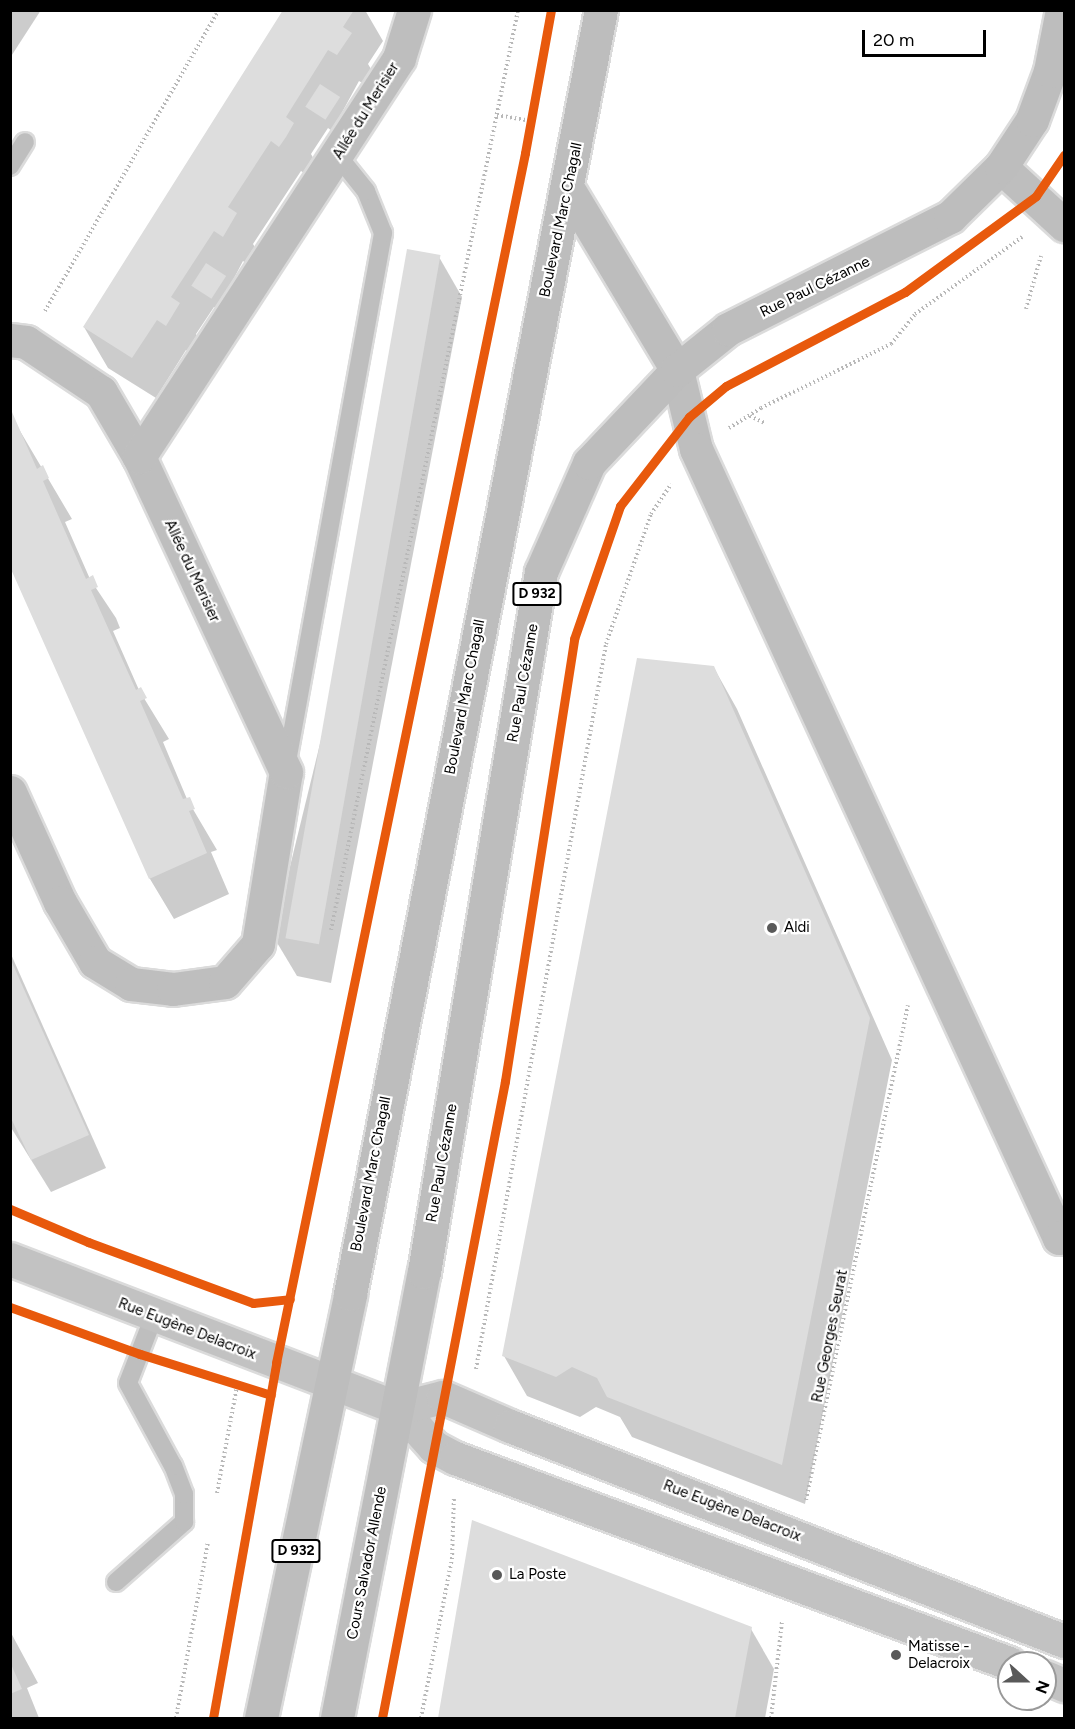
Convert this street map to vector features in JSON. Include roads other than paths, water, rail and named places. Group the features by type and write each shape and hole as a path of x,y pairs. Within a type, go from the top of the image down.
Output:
{"main road":[{"name":"Boulevard Marc Chagall","path":"332,1384 601,10"},
{"name":"Rue Paul Cézanne","path":"399,1408 541,572 589,463 677,370 728,329 950,217 1001,167 1032,120 1050,71 1062,10"},
{"path":"567,187 677,370"},
{"name":"D 932","path":"261,1719 332,1384"},
{"name":"Cours Salvador Allende","path":"337,1719 399,1408"}],"street":[{"name":"Allée du Merisier","path":"286,772 139,458 338,156 399,58 414,10"},
{"path":"1001,167 1059,220"},
{"path":"18,341 101,392 139,458"},
{"path":"677,370 696,449 1059,1238 1065,1236"},
{"path":"10,792 60,902 95,962 131,984 172,989 225,982 258,944 286,772"},
{"name":"Rue Eugène Delacroix","path":"10,1259 276,1363 399,1408 434,1447 455,1458 785,1578 997,1658"},
{"name":"Rue Eugène Delacroix","path":"399,1408 443,1396 469,1409 1065,1641"}],"lane":[{"path":"10,166 25,142"},
{"path":"286,772 383,233 366,190 338,156"},
{"path":"116,1582 184,1522 184,1494 173,1466 128,1383 154,1316"}],"place":[{"name":"Aldi","path":"772,928"},
{"name":"La Poste","path":"497,1575"},
{"name":"Matisse - Delacroix","path":"896,1655"}]}
